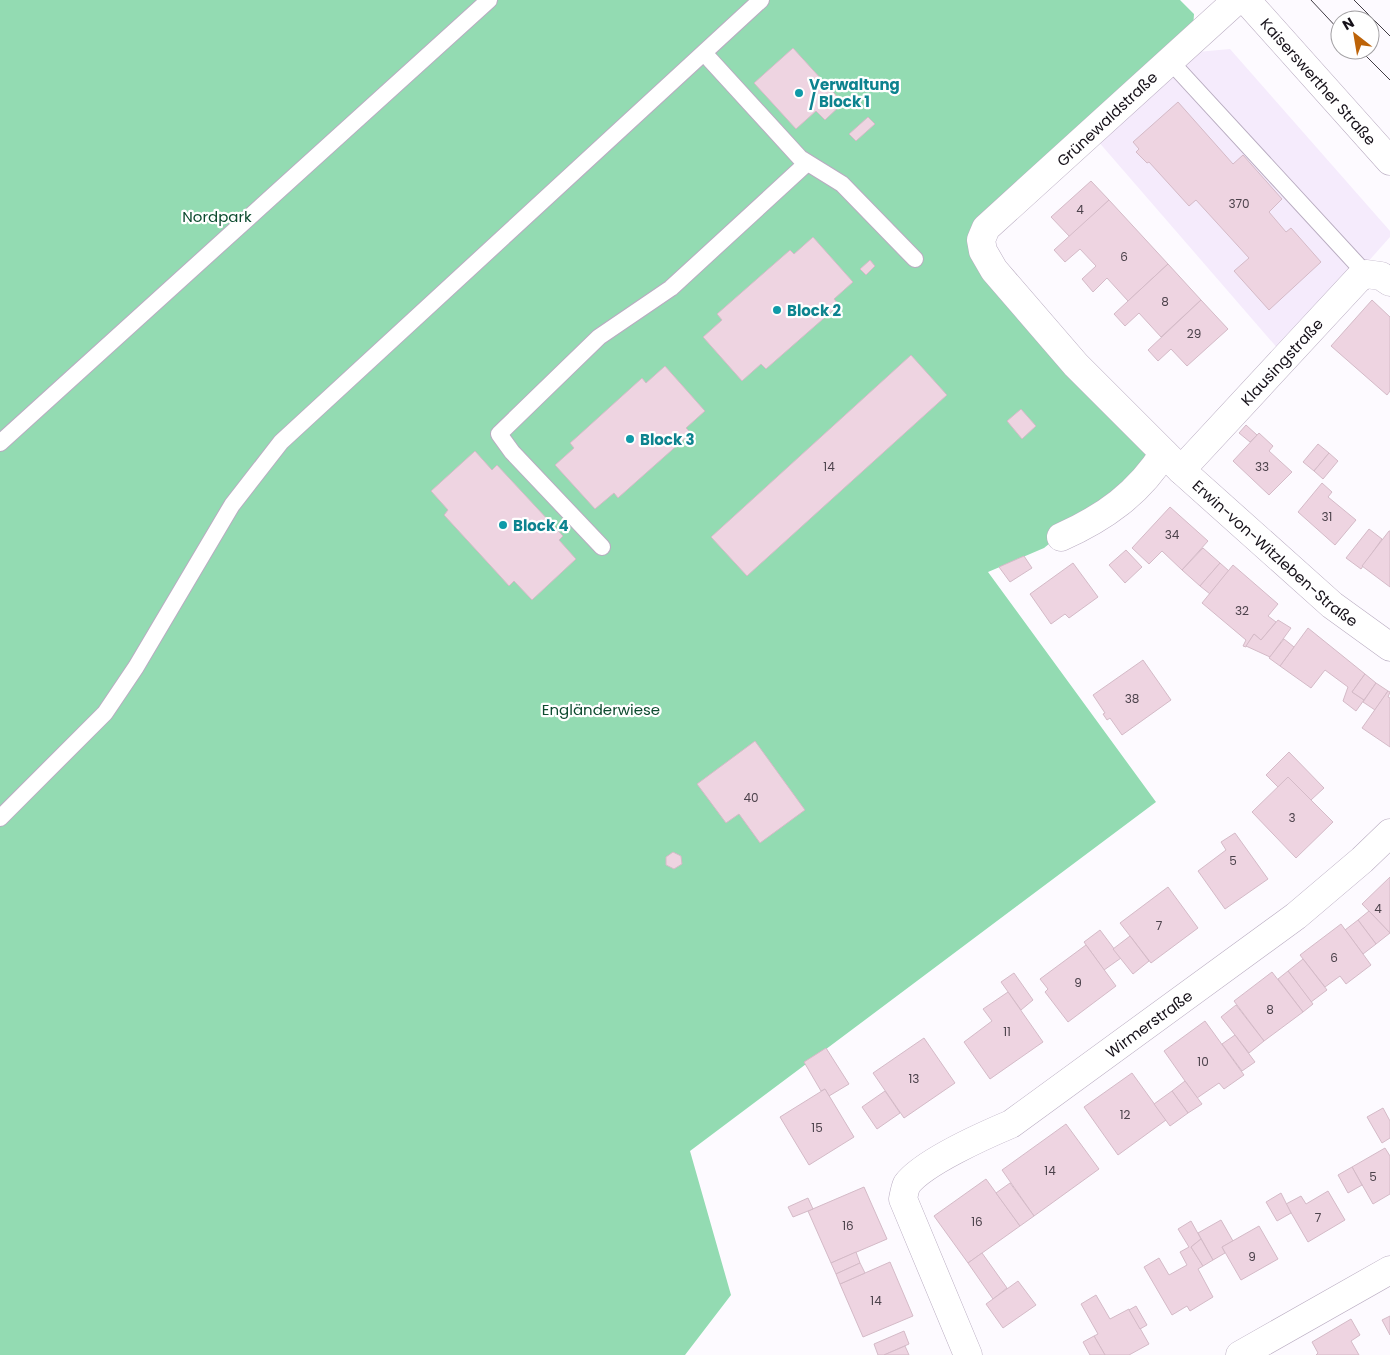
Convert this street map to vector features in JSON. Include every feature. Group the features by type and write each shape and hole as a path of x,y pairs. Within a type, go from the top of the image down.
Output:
{"street":[{"name":"Grünewaldstraße","path":"981,240 986,228 1237,0"},
{"name":"Kaiserswerther Straße","path":"1246,0 1390,162"},
{"name":"Erwin-von-Witzleben-Straße","path":"981,240 983,251 1000,278 1076,364 1173,462 1332,605 1390,648"},
{"name":"Klausingstraße","path":"1173,462 1358,279 1378,278"},
{"path":"1062,537 1111,511 1135,491 1153,470 1173,462"},
{"name":"Wirmerstraße","path":"968,1355 903,1199 906,1185 917,1175 973,1140 1011,1124 1296,916 1362,860 1390,833"},
{"path":"1240,1355 1390,1270"}],"lane":[{"path":"0,443 489,0"},
{"path":"0,818 105,713 136,667 232,506 281,442 761,0"},
{"path":"704,53 807,163 842,184 915,259"},
{"path":"1170,61 1378,278"},
{"path":"602,547 512,452 499,434 599,337 671,288 807,163"}],"shaded area":[{"path":"1230,49 1390,231 1390,237 1287,353 1279,350 1097,140 1197,52"}],"green space":[{"name":"Engländerwiese","path":"0,0 1180,0 1194,14 1193,29 972,239 1149,455 1137,483 1070,527 1044,548 988,572 1156,802 690,1151 731,1295 685,1355 0,1355"}],"building":[{"name":"Verwaltung / Block 1","path":"793,48 843,103 825,120 816,111 796,129 754,83"},
{"path":"1178,102 1233,164 1243,155 1282,199 1269,212 1286,232 1291,228 1321,262 1269,310 1234,271 1249,258 1196,200 1189,206 1149,162 1147,163 1136,152 1139,149 1133,142"},
{"path":"868,117 875,124 856,141 849,134"},
{"path":"1091,181 1109,200 1070,237 1051,217"},
{"path":"1109,200 1168,264 1128,301 1107,278 1093,292 1082,279 1096,266 1080,249 1065,262 1054,250"},
{"name":"Block 2","path":"813,237 853,282 834,299 839,305 766,369 761,364 742,381 703,337 722,320 717,314 790,250 794,254"},
{"path":"870,260 875,266 866,275 860,269"},
{"path":"1168,264 1201,300 1161,337 1139,313 1125,326 1114,314"},
{"path":"1201,300 1228,329 1187,366 1171,349 1158,361 1148,350"},
{"path":"1372,300 1390,317 1390,391 1387,395 1331,346"},
{"path":"911,355 947,395 747,576 711,537"},
{"name":"Block 3","path":"665,366 705,411 686,428 691,433 681,442 618,498 614,493 595,509 555,465 574,448 570,443 642,378 646,383"},
{"path":"1021,409 1036,426 1022,439 1007,421"},
{"path":"1246,425 1257,435 1250,442 1239,433"},
{"path":"1259,433 1273,446 1269,451 1292,472 1269,495 1233,461"},
{"path":"1318,444 1329,453 1314,471 1303,462"},
{"name":"Block 4","path":"475,451 492,470 497,465 563,536 559,540 576,559 532,600 514,581 509,586 444,515 448,510 431,491"},
{"path":"1329,453 1338,461 1323,479 1314,471"},
{"path":"1322,483 1332,492 1328,497 1356,520 1335,545 1298,512"},
{"path":"1170,507 1208,541 1182,570 1162,551 1149,564 1132,548"},
{"path":"1369,529 1382,539 1361,569 1346,558"},
{"path":"1390,531 1390,587 1362,566"},
{"path":"1203,548 1220,563 1200,586 1182,570"},
{"path":"1126,550 1142,567 1125,583 1109,565"},
{"path":"1024,556 1032,568 1010,582 999,567"},
{"path":"1073,563 1098,597 1069,618 1065,614 1051,624 1030,594"},
{"path":"1220,563 1229,571 1210,594 1200,586"},
{"path":"1233,565 1278,604 1268,616 1276,622 1261,640 1254,634 1246,647 1243,646 1246,640 1202,603"},
{"path":"1278,620 1291,628 1270,657 1246,646 1254,634 1261,640"},
{"path":"1308,628 1365,674 1352,692 1364,700 1356,711 1343,701 1348,687 1325,670 1311,688 1280,666"},
{"path":"1284,639 1294,647 1280,666 1269,658"},
{"path":"1143,660 1171,700 1122,735 1110,718 1107,720 1103,714 1105,713 1093,695"},
{"path":"1365,674 1376,683 1364,700 1352,692"},
{"path":"1376,683 1388,691 1375,710 1363,702"},
{"path":"1388,691 1390,692 1388,697 1390,698 1390,747 1362,728"},
{"path":"755,741 805,810 760,843 739,814 726,823 697,784"},
{"path":"1289,752 1324,788 1311,800 1288,777 1278,787 1266,775"},
{"path":"1288,777 1333,822 1296,858 1252,812"},
{"path":"1235,833 1268,879 1225,909 1198,871 1226,850 1221,842"},
{"path":"673,852 681,856 682,864 674,869 666,865 666,857"},
{"path":"1390,877 1390,933 1362,904"},
{"path":"1168,887 1198,928 1151,963 1120,923"},
{"path":"1369,911 1390,933 1376,944 1358,920"},
{"path":"1358,920 1376,944 1363,954 1345,930"},
{"path":"1341,924 1371,965 1346,984 1340,976 1325,987 1300,955"},
{"path":"1100,930 1121,958 1104,970 1084,942"},
{"path":"1130,936 1149,961 1133,974 1113,949"},
{"path":"1086,945 1116,986 1068,1022 1045,992 1048,989 1040,979"},
{"path":"1303,959 1327,990 1311,1002 1288,971"},
{"path":"1288,971 1313,1004 1303,1012 1278,979"},
{"path":"1272,972 1303,1012 1264,1041 1234,1001"},
{"path":"1014,973 1033,1000 1021,1010 1001,982"},
{"path":"1008,992 1043,1042 990,1079 964,1042 992,1021 983,1009"},
{"path":"1236,1005 1264,1041 1249,1053 1221,1017"},
{"path":"1205,1021 1244,1075 1224,1089 1219,1083 1197,1098 1164,1051"},
{"path":"1235,1035 1255,1062 1242,1071 1222,1044"},
{"path":"924,1038 955,1083 904,1118 873,1073"},
{"path":"826,1048 849,1084 829,1096 825,1089 821,1091 804,1062"},
{"path":"1132,1073 1166,1120 1118,1155 1084,1107"},
{"path":"1185,1081 1202,1104 1188,1113 1172,1091"},
{"path":"825,1089 854,1137 809,1165 780,1117"},
{"path":"885,1091 900,1113 877,1129 862,1107"},
{"path":"1172,1091 1188,1113 1170,1126 1154,1104"},
{"path":"1383,1108 1390,1121 1390,1138 1382,1143 1367,1117"},
{"path":"1066,1124 1099,1169 1034,1216 1002,1170"},
{"path":"1385,1148 1390,1156 1390,1194 1373,1204 1352,1167"},
{"path":"1352,1167 1362,1185 1348,1193 1338,1175"},
{"path":"986,1179 1020,1226 968,1263 934,1216"},
{"path":"1010,1183 1034,1216 1020,1226 996,1193"},
{"path":"864,1187 887,1239 831,1263 808,1211"},
{"path":"1328,1191 1345,1220 1308,1242 1286,1204 1301,1196 1306,1204"},
{"path":"1281,1193 1291,1213 1277,1221 1266,1202"},
{"path":"808,1198 813,1209 793,1217 788,1207"},
{"path":"1221,1220 1233,1241 1222,1247 1225,1253 1213,1260 1198,1233"},
{"path":"1191,1221 1201,1239 1191,1247 1203,1266 1198,1269 1213,1297 1190,1311 1187,1306 1172,1315 1144,1267 1159,1258 1169,1275 1187,1265 1180,1252 1189,1247 1178,1229"},
{"path":"1259,1226 1278,1259 1241,1280 1222,1247"},
{"path":"1201,1239 1213,1260 1203,1266 1191,1247"},
{"path":"856,1252 860,1263 836,1274 831,1263"},
{"path":"982,1253 1007,1288 993,1299 968,1263"},
{"path":"890,1262 913,1316 863,1337 840,1284"},
{"path":"860,1263 865,1273 840,1284 836,1274"},
{"path":"1018,1281 1036,1305 1003,1328 986,1304"},
{"path":"1096,1295 1110,1319 1129,1309 1149,1344 1129,1355 1105,1355 1094,1336 1098,1334 1081,1304"},
{"path":"1136,1306 1147,1325 1140,1329 1129,1310"},
{"path":"1390,1316 1390,1335 1382,1320"},
{"path":"1351,1319 1360,1335 1351,1341 1359,1355 1316,1355 1318,1353 1312,1342"},
{"path":"904,1331 909,1344 884,1355 878,1355 874,1344"},
{"path":"1094,1336 1105,1355 1090,1355 1083,1342"},
{"path":"905,1346 909,1355 884,1355"}],"tram line":[{"path":"1311,0 1330,20"},
{"path":"1354,0 1390,36"},
{"path":"1370,60 1390,80"}],"place":[{"name":"Verwaltung / Block 1","path":"799,93"},
{"name":"Block 2","path":"777,310"},
{"name":"Block 3","path":"630,439"},
{"name":"Block 4","path":"503,525"}],"park label":[{"name":"Nordpark","path":"217,216"}]}
